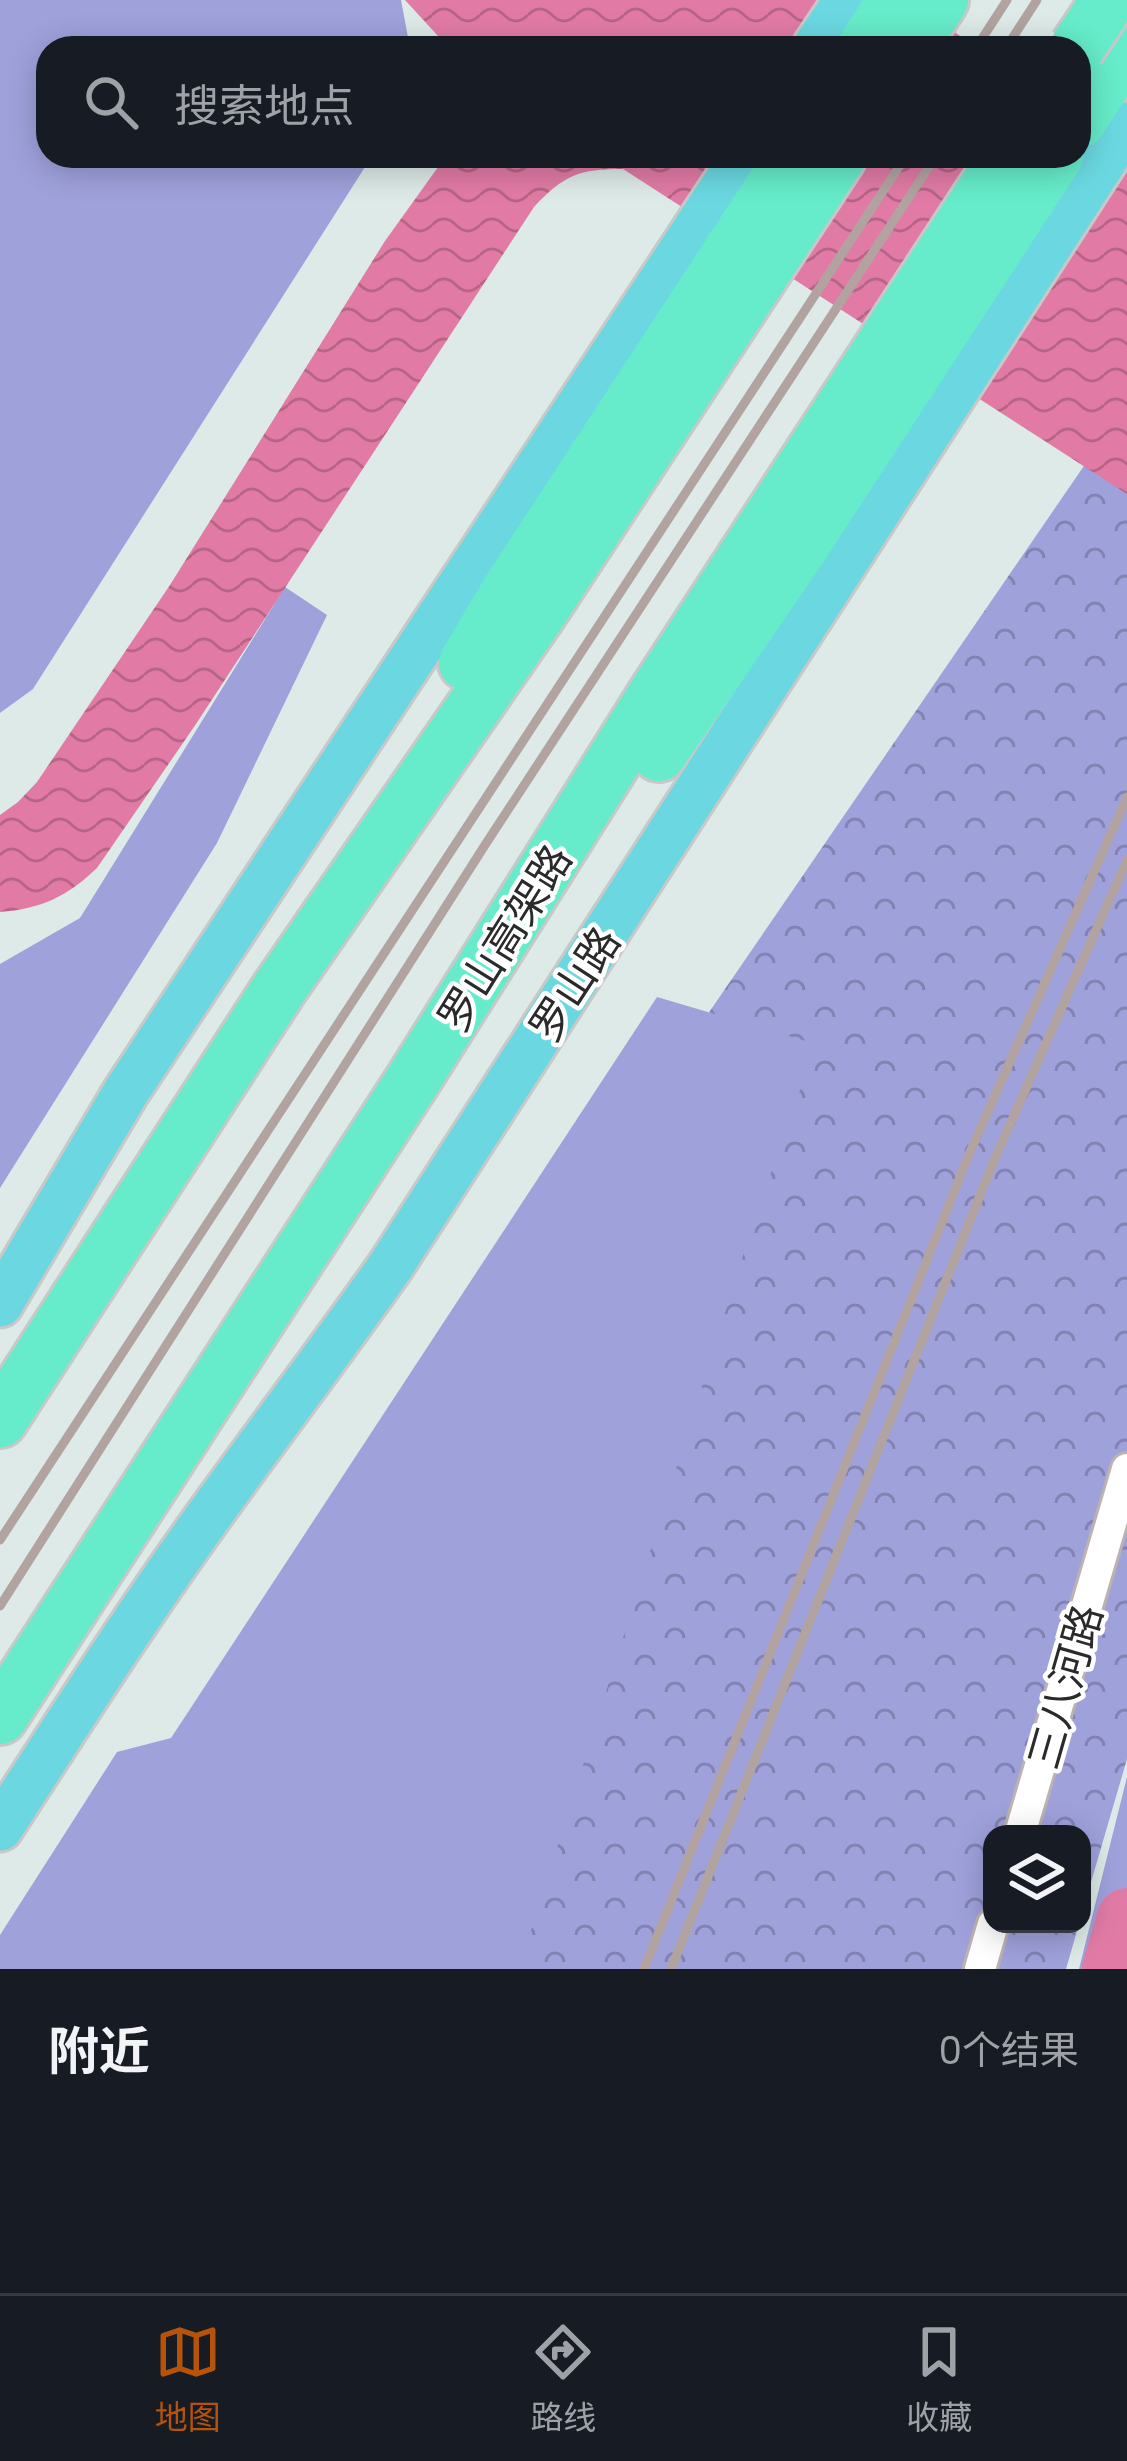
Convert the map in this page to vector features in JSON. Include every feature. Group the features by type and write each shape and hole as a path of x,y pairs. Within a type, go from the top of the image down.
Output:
{"highway":[{"path":"872,36 895,0"},
{"path":"917,36 941,0"},
{"path":"1085,36 1109,0"},
{"path":"1091,102 1127,44"},
{"path":"279,989 508,592 785,168"},
{"path":"0,1420 279,989 539,614 831,168"},
{"name":"罗山高架路","path":"0,1717 244,1351 657,692 999,168"},
{"path":"244,1351 797,554 1048,168"}],"main road":[{"path":"823,36 847,0"},
{"name":"罗山路","path":"0,1828 143,1610 390,1267 1127,125"},
{"path":"0,1304 126,1092 736,168"}],"street":[{"path":"1064,0 1127,44"},
{"name":"三八河路","path":"1023,1825 1127,1469"},
{"path":"980,1969 990,1933"}],"green space":[{"path":"0,0 401,0 408,36 36,36 36,168 364,168 33,689 0,713"},
{"path":"1088,460 1127,484 1127,1759 1091,1882 1091,1825 983,1825 983,1933 1076,1933 1066,1969 271,1969 502,1314"},
{"path":"285,587 327,615 217,843 0,1188 0,964 80,918"},
{"path":"657,997 816,1044 752,1227 519,1969 0,1969 0,1935 117,1752 171,1738"},
{"path":"1127,1777 1127,1969 1079,1969"}],"water":[{"path":"405,0 907,0 960,36 438,36"},
{"path":"1091,124 1127,148 1127,494 623,169 573,176 534,207 97,868 53,899 0,912 0,815 37,782 170,585 385,241 437,168 1091,168"}],"waterway":[{"path":"1112,1969 1127,1918"}],"railway":[{"path":"984,36 1007,0"},
{"path":"1014,36 1037,0"},
{"path":"0,1540 898,168"},
{"path":"0,1606 485,845 928,168"},
{"path":"644,1969 970,1152 1127,797"},
{"path":"671,1969 993,1163 1127,860"}]}
